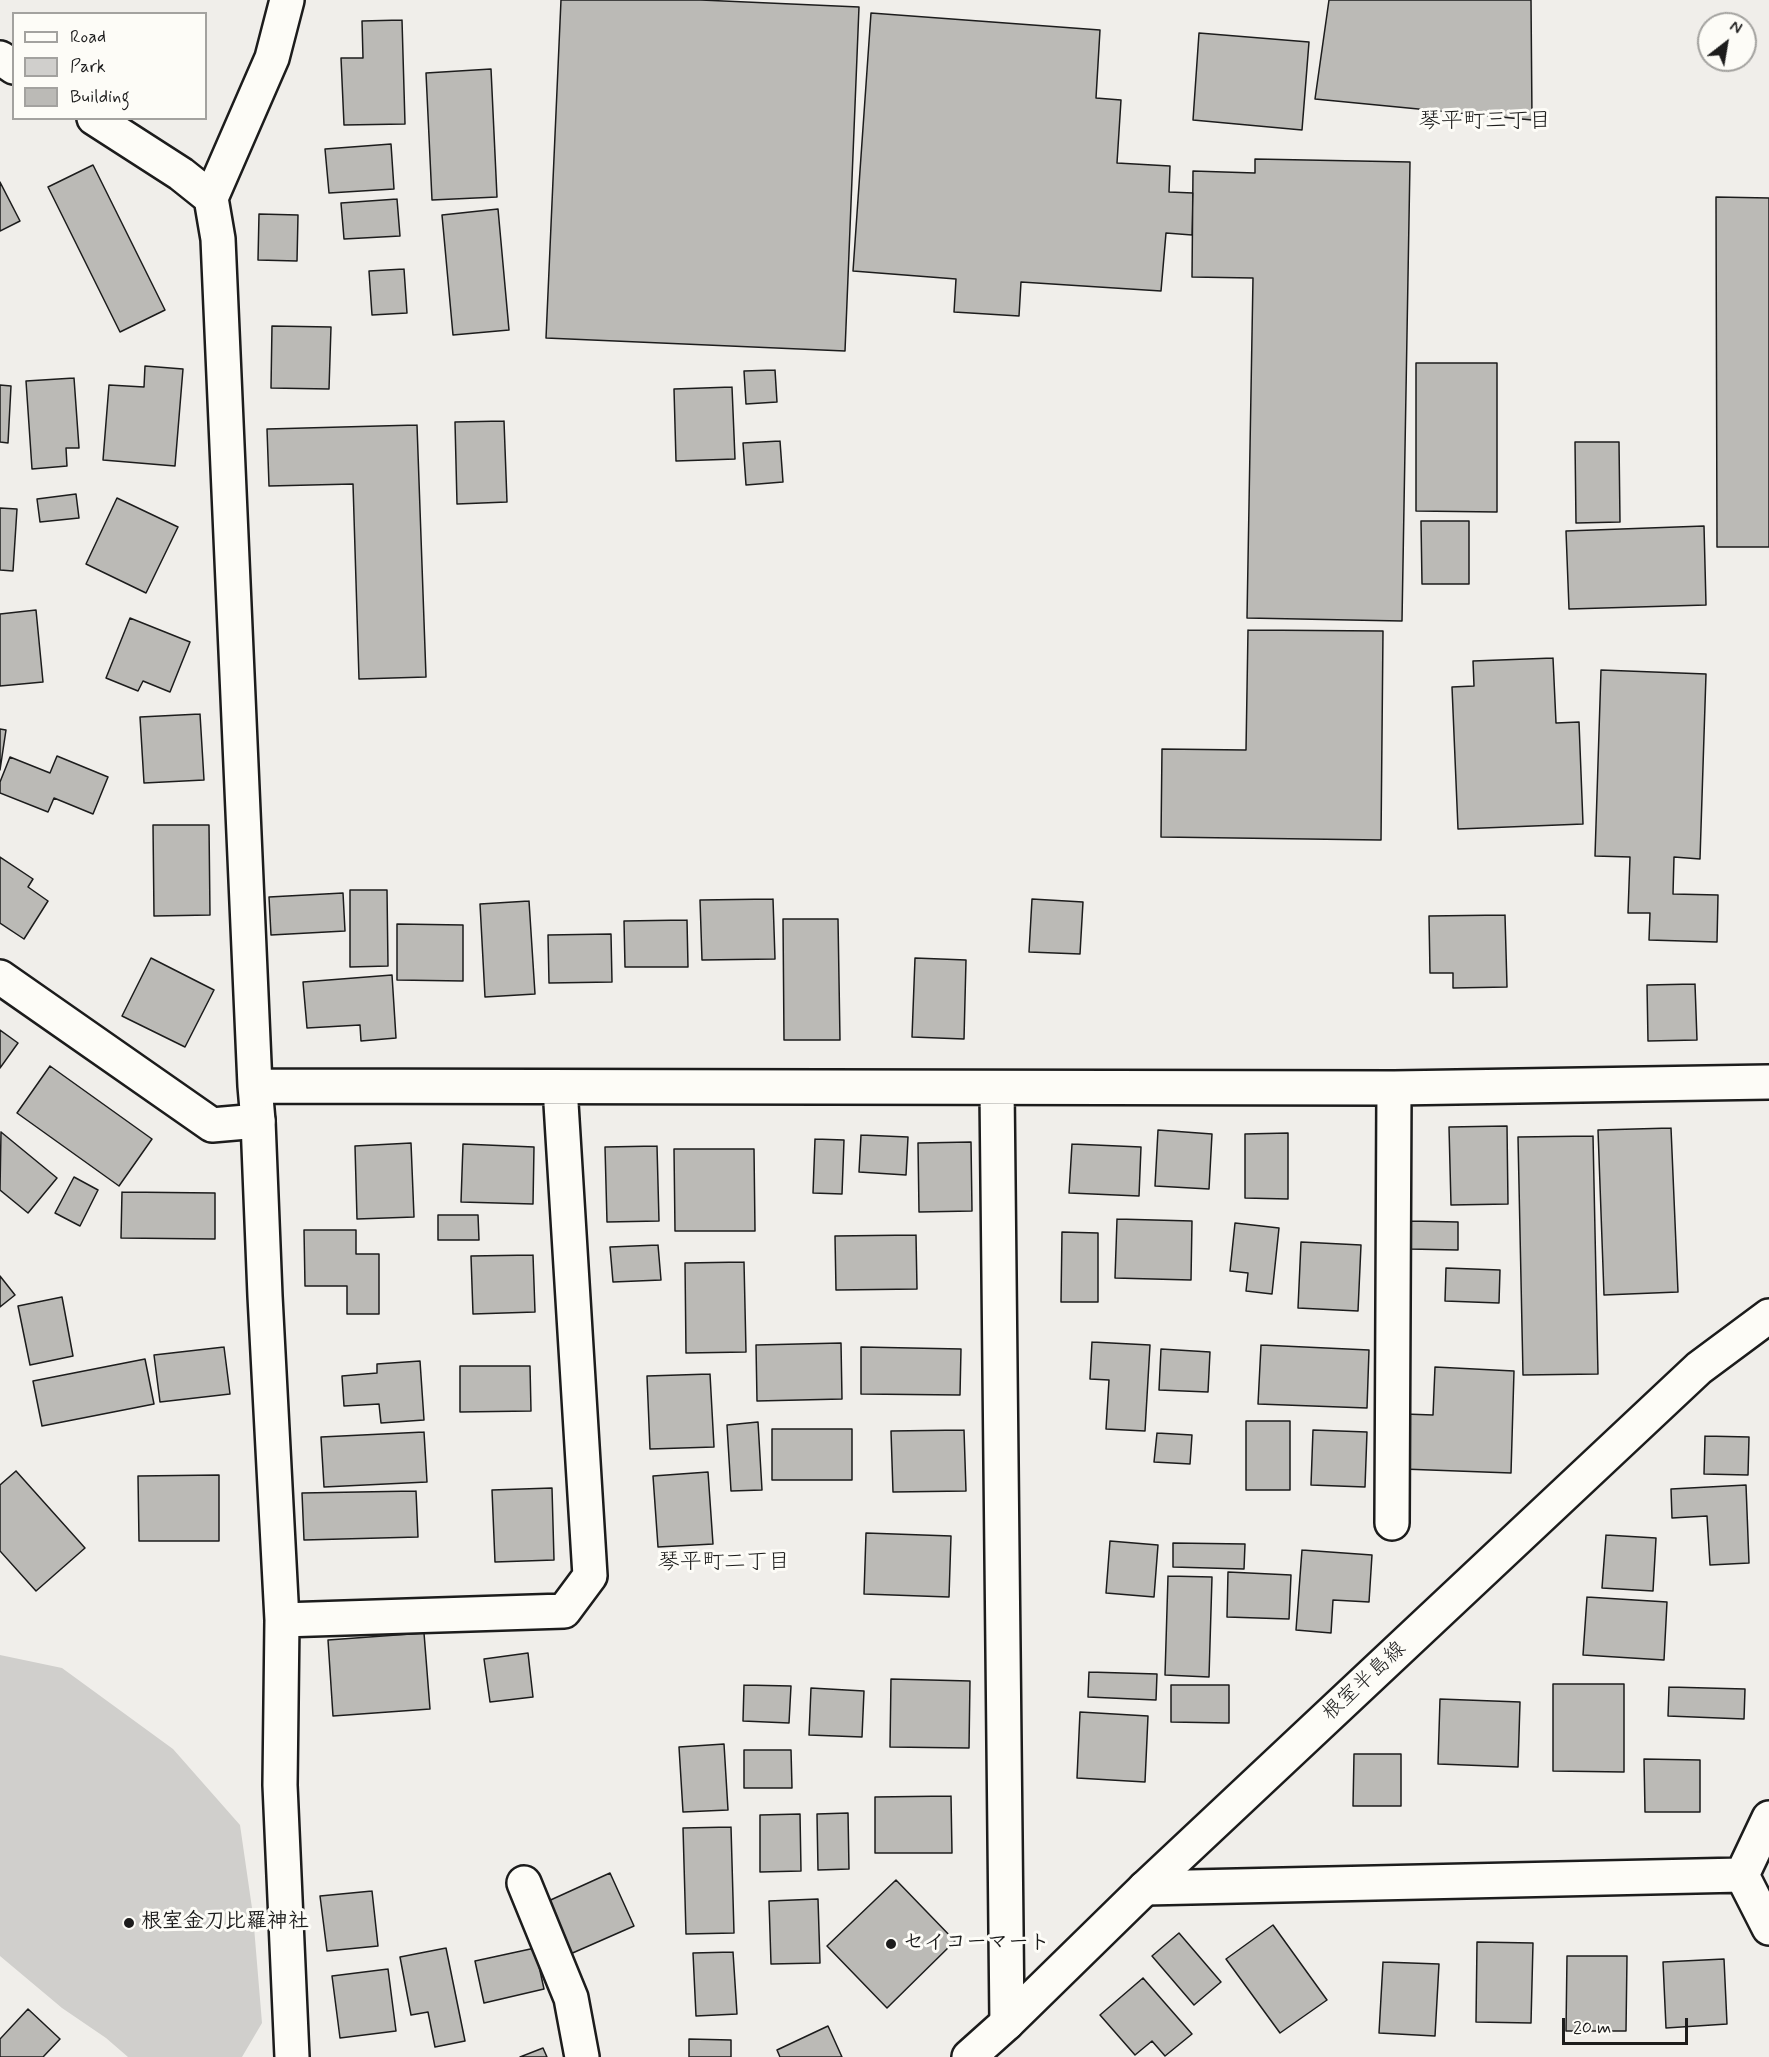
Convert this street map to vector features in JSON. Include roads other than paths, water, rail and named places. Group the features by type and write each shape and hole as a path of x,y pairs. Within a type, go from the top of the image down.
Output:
{"street":[{"path":"287,0 272,58 211,198 218,239 255,1086 282,1620 280,1785 292,2057"},
{"path":"97,120 182,174 211,198"},
{"path":"0,978 212,1125 258,1121"},
{"path":"255,1086 1394,1088 1769,1082"},
{"path":"282,1620 564,1611 590,1576 560,1087"},
{"path":"997,1088 1007,2023"},
{"path":"1392,1523 1394,1088"},
{"name":"根室半島線","path":"969,2057 1145,1888 1699,1368 1769,1316"},
{"path":"1742,1875 1769,1818"},
{"path":"1145,1888 1742,1875"},
{"path":"1742,1875 1769,1928"},
{"path":"524,1883 572,1998 582,2057"}],"place":[{"name":"根室金刀比羅神社","path":"129,1923"},
{"name":"セイコーマート","path":"891,1944"}],"district":[{"name":"琴平町三丁目","path":"1485,122"},
{"name":"琴平町二丁目","path":"724,1563"}]}
